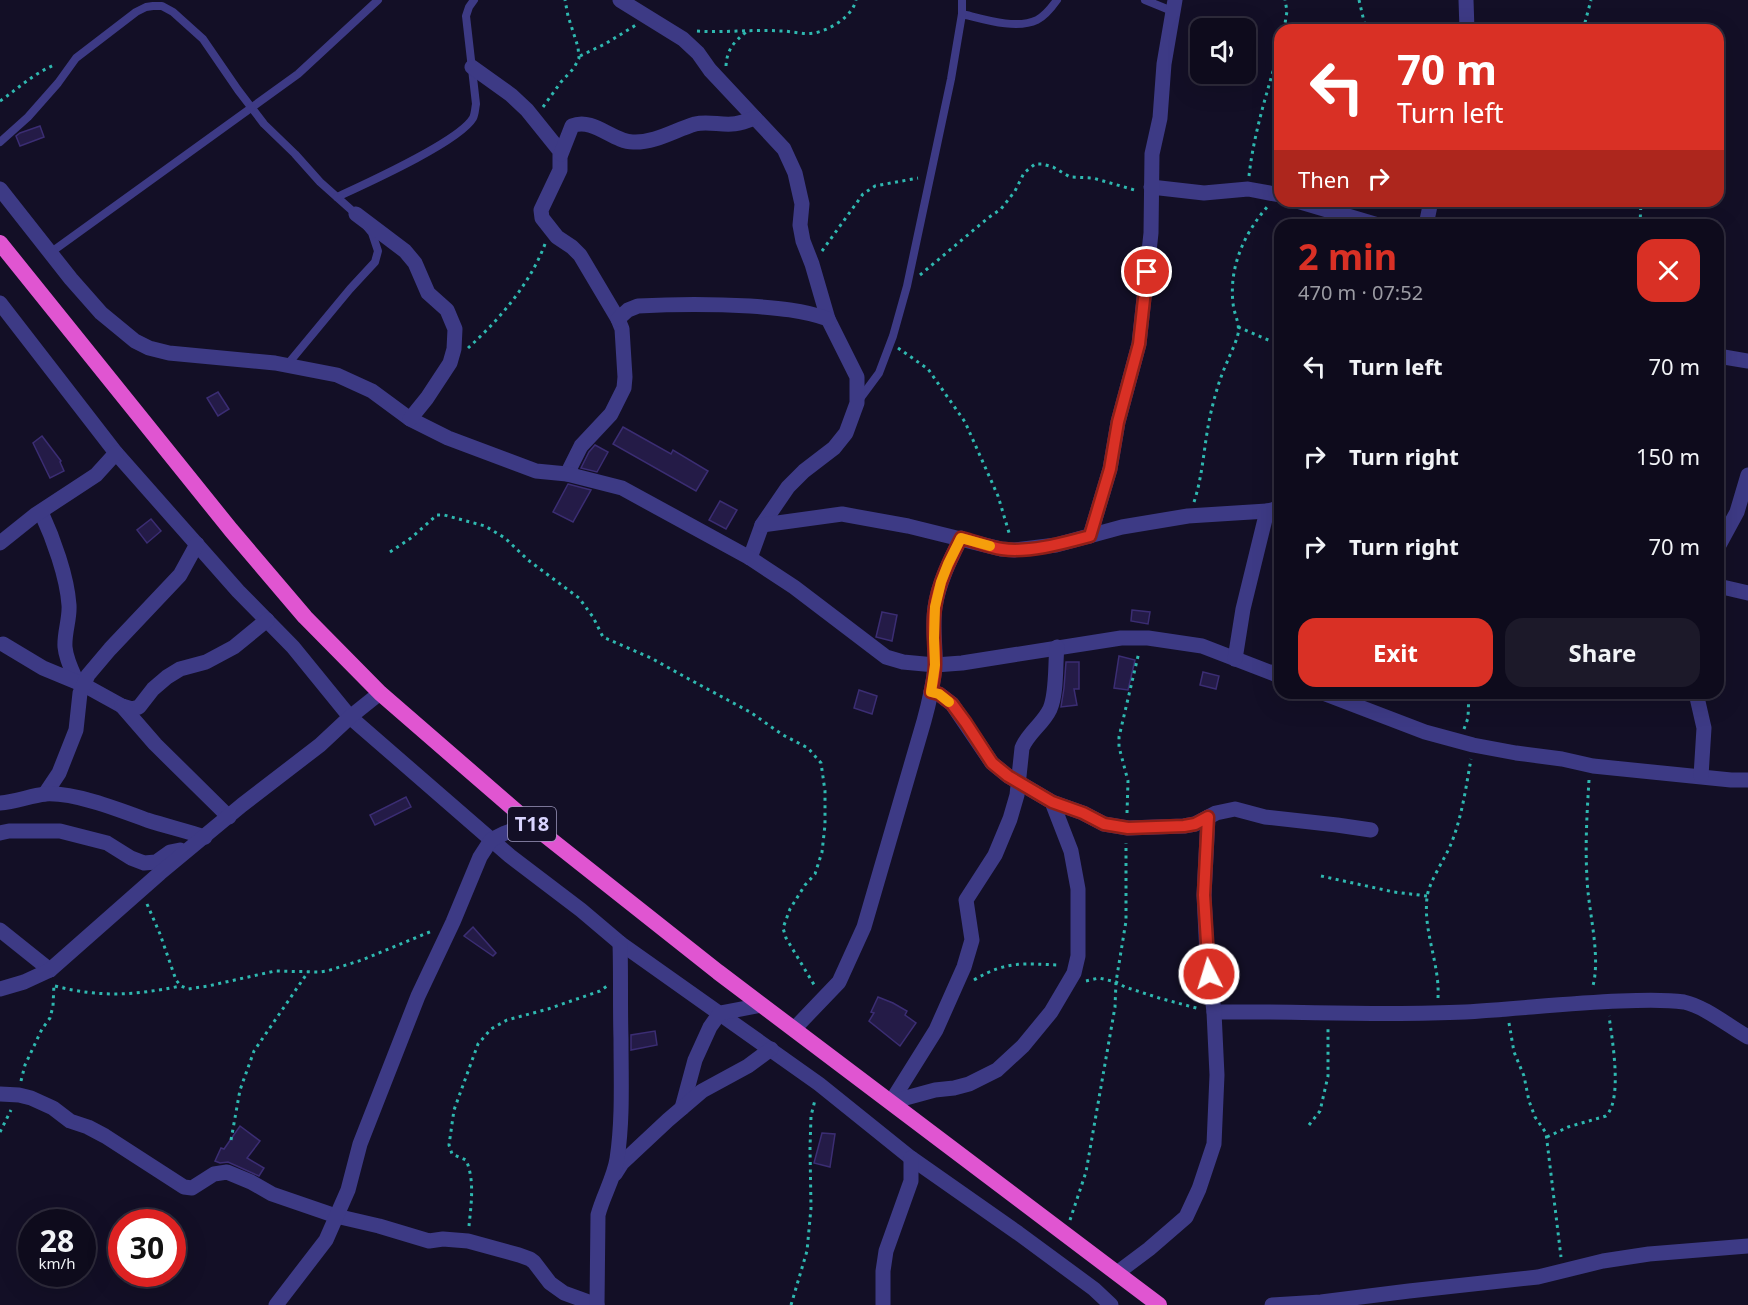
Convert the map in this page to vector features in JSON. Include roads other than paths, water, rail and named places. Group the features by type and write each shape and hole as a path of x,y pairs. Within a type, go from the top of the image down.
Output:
{"highway":[{"name":"T18","path":"0,243 231,530 305,617 380,693 531,824 762,1005 1159,1305"}],"street":[{"path":"620,0 682,39 784,149 795,173 802,204 800,225 803,241 828,319 855,371 858,384 856,403 846,433 834,448 796,477 762,525 750,558"},
{"path":"1466,0 1467,24"},
{"path":"1090,536 1110,469 1118,422 1139,344 1151,233 1152,154 1160,118 1164,63 1174,6"},
{"path":"472,68 511,95 535,119 561,154"},
{"path":"567,474 581,446 611,414 624,388 625,377 622,329 618,319 580,255 557,237 543,222 541,210 560,170 561,154 572,126 578,124 593,127 621,141 632,142 645,141 696,124 733,124 755,118"},
{"path":"0,189 101,313 135,341 148,348 287,365 336,375 372,391 410,419 448,438 536,471 567,474 622,488 750,558 794,587 886,657 903,662 935,665 962,663 1056,647 1121,638 1142,638 1202,646 1274,674"},
{"path":"1151,190 1204,193 1248,189 1274,194"},
{"path":"1317,207 1358,219"},
{"path":"356,214 405,251 415,263 428,293 447,310 454,329 454,349 450,363 410,419"},
{"path":"0,303 116,453 292,647 350,717 510,856 620,943 819,1084 911,1158 1018,1233 1094,1289 1111,1305"},
{"path":"618,319 628,310 639,306 715,304 780,308 811,313 828,319"},
{"path":"1724,357 1748,361"},
{"path":"0,543 96,475 116,453"},
{"path":"1724,536 1737,512 1748,476"},
{"path":"762,525 842,514 1014,550 1056,545 1122,527 1188,516 1273,510 1243,609 1235,659"},
{"path":"41,512 53,537 68,592 69,616 65,646 68,661 81,683"},
{"path":"794,1029 839,981 864,927 931,692 935,665 935,607 941,582 961,538"},
{"path":"45,794 59,773 76,730 81,683 110,648 180,575 197,544"},
{"path":"1724,587 1748,593"},
{"path":"3,644 43,668 81,683 122,706 132,709 139,706 167,677 180,669 206,662 234,647 267,620"},
{"path":"891,1102 936,1030 964,967 972,940 966,900 995,855 1010,819 1017,795 1022,748 1025,741 1041,724 1050,709 1056,647"},
{"path":"931,692 939,694 952,704 992,763 1008,776 1052,802 1083,813 1104,824 1125,827 1184,826 1195,824 1223,811 1235,809 1265,817 1371,830"},
{"path":"0,989 24,982 50,970 140,890 320,745 380,693"},
{"path":"1339,699 1425,732 1516,753 1563,759 1593,766 1748,780"},
{"path":"1697,699 1704,728 1701,776"},
{"path":"122,706 155,744 229,817"},
{"path":"0,804 45,794 69,795 205,837"},
{"path":"891,1102 969,1084 997,1070 1023,1046 1051,1012 1067,985 1077,965 1078,889 1071,851 1052,802"},
{"path":"1117,1273 1186,1217 1199,1189 1214,1144 1217,1075 1204,895 1208,817"},
{"path":"276,1305 326,1240 348,1190 360,1144 418,996 453,922 480,857 491,840 531,824"},
{"path":"0,833 60,831 107,843 144,863 156,862 170,852 189,849"},
{"path":"0,930 50,970"},
{"path":"610,1183 616,1161 622,1085 620,943"},
{"path":"1214,1012 1437,1012 1653,1000 1685,1002 1699,1006 1748,1037"},
{"path":"682,1108 694,1060 710,1027 720,1013 762,1005"},
{"path":"0,1094 18,1095 48,1105 70,1121 105,1136 184,1186 192,1188 214,1174 227,1172 252,1182 272,1194 336,1216 429,1241 443,1239 468,1241 530,1259 550,1283 564,1293 597,1305 598,1215 610,1183 622,1163 702,1091 748,1066 771,1049"},
{"path":"883,1305 883,1271 886,1251 911,1181 911,1158"},
{"path":"1272,1305 1321,1302 1538,1277 1603,1261 1649,1254 1748,1246"}],"lane":[{"path":"136,12 147,0"},
{"path":"50,253 298,74 378,0"},
{"path":"337,197 448,140 465,127 473,117 476,104 466,16 474,0"},
{"path":"856,403 879,373 891,342 907,286 962,14 962,0"},
{"path":"962,14 1017,24 1036,20 1057,0"},
{"path":"1145,0 1174,6"},
{"path":"0,142 28,117 76,58 136,12 146,6 162,6 173,12 203,39 264,124 320,182 356,214 372,233 378,251 375,262 287,365"}]}
